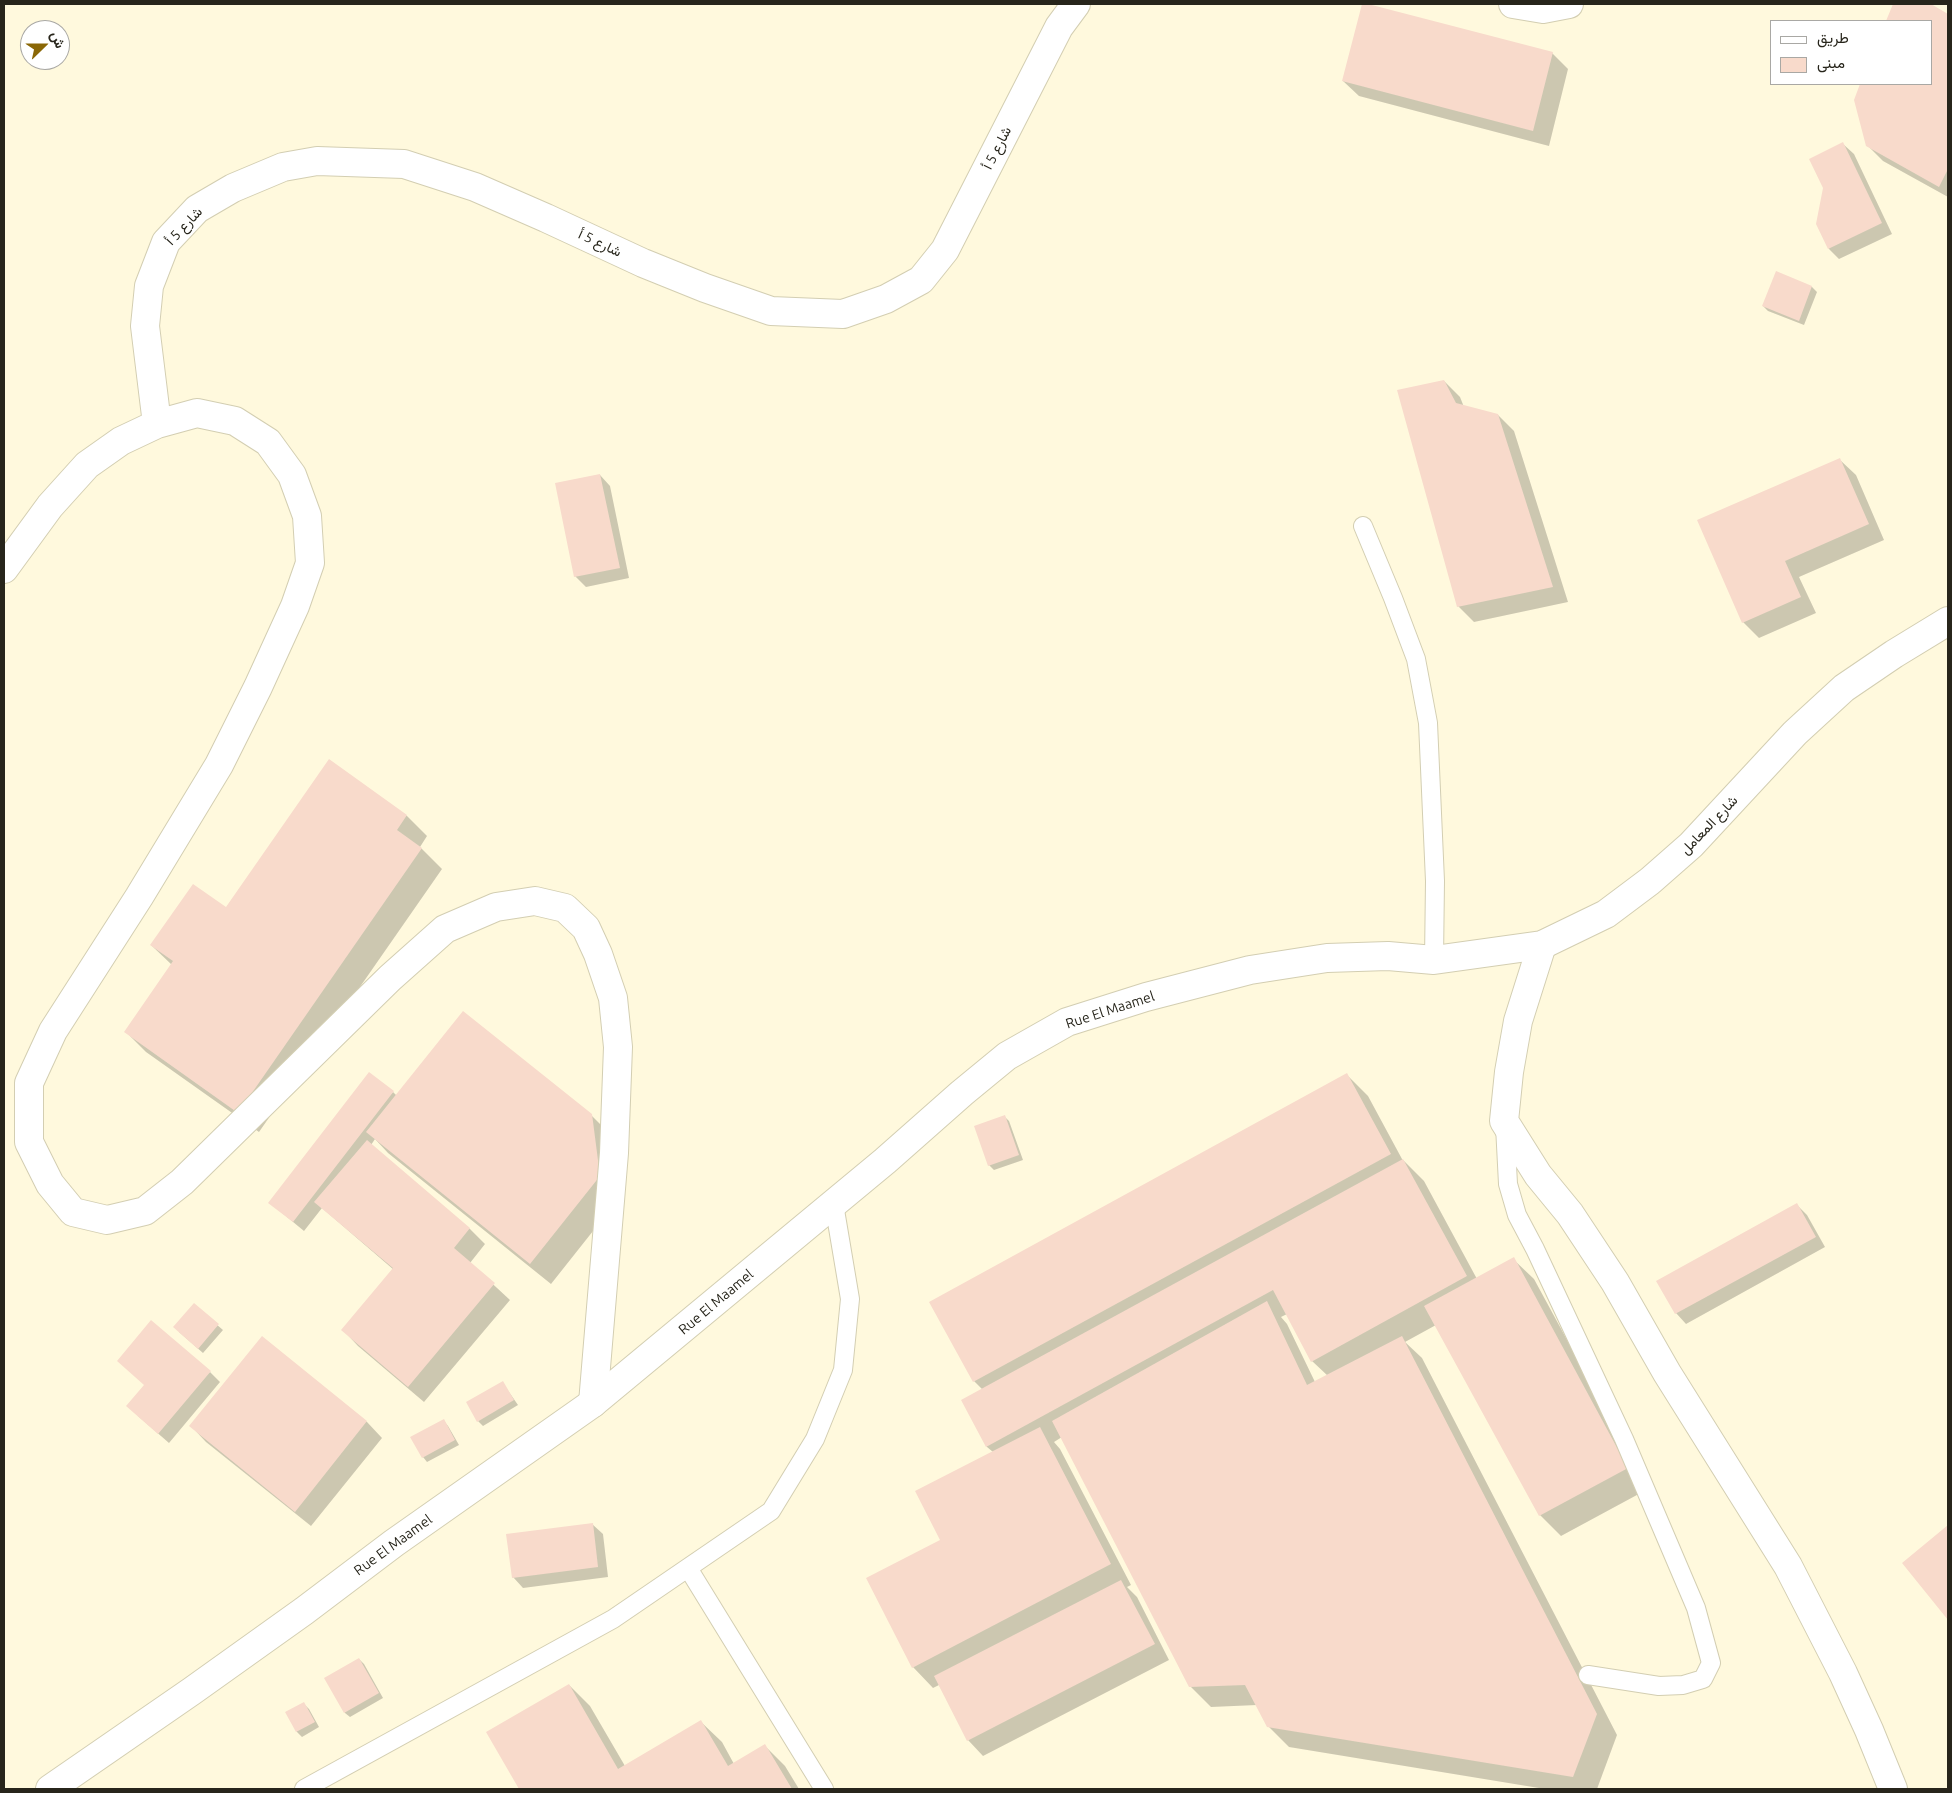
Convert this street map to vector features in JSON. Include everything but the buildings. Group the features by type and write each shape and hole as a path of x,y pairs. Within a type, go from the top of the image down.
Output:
{"street":[{"name":"شارع 5 أ","path":"157,424 145,326 149,286 166,242 197,209 233,188 282,167 317,161 404,164 475,188 643,263 705,288 771,310 843,314 886,299 921,280 945,250 1059,27 1076,4"},
{"path":"1513,4 1543,9 1569,4"},
{"path":"4,569 50,506 87,465 120,441 157,424 197,412 235,421 268,442 292,475 307,516 310,563 291,615 258,687 219,765 139,897 53,1032 29,1083 29,1142 50,1184 73,1212 107,1220 145,1211 182,1182 390,978 445,929 496,907 535,901 565,908 586,928 598,954 613,998 618,1047 614,1153 592,1403"},
{"name":"شارع المعامل","path":"1434,960 1542,945 1606,914 1650,881 1691,845 1795,733 1844,688 1894,654 1948,622"},
{"path":"1542,945 1518,1020 1509,1072 1504,1121 1538,1175 1570,1214 1615,1282 1667,1373 1788,1566 1847,1681 1893,1789"},
{"name":"Rue El Maamel","path":"50,1789 192,1691 304,1611 394,1543 592,1403 834,1204 1007,1056 1067,1022 1146,997 1250,970 1327,958 1388,956 1434,960"}],"lane":[{"path":"1363,526 1416,659 1428,723 1435,881 1434,960"},
{"path":"1504,1121 1508,1184 1516,1215 1535,1249 1624,1439 1696,1608 1712,1662 1703,1679 1683,1685 1659,1686 1588,1676"},
{"path":"304,1789 613,1619 771,1511 815,1439 843,1370 850,1299 834,1204"},
{"path":"688,1568 824,1789"}]}
